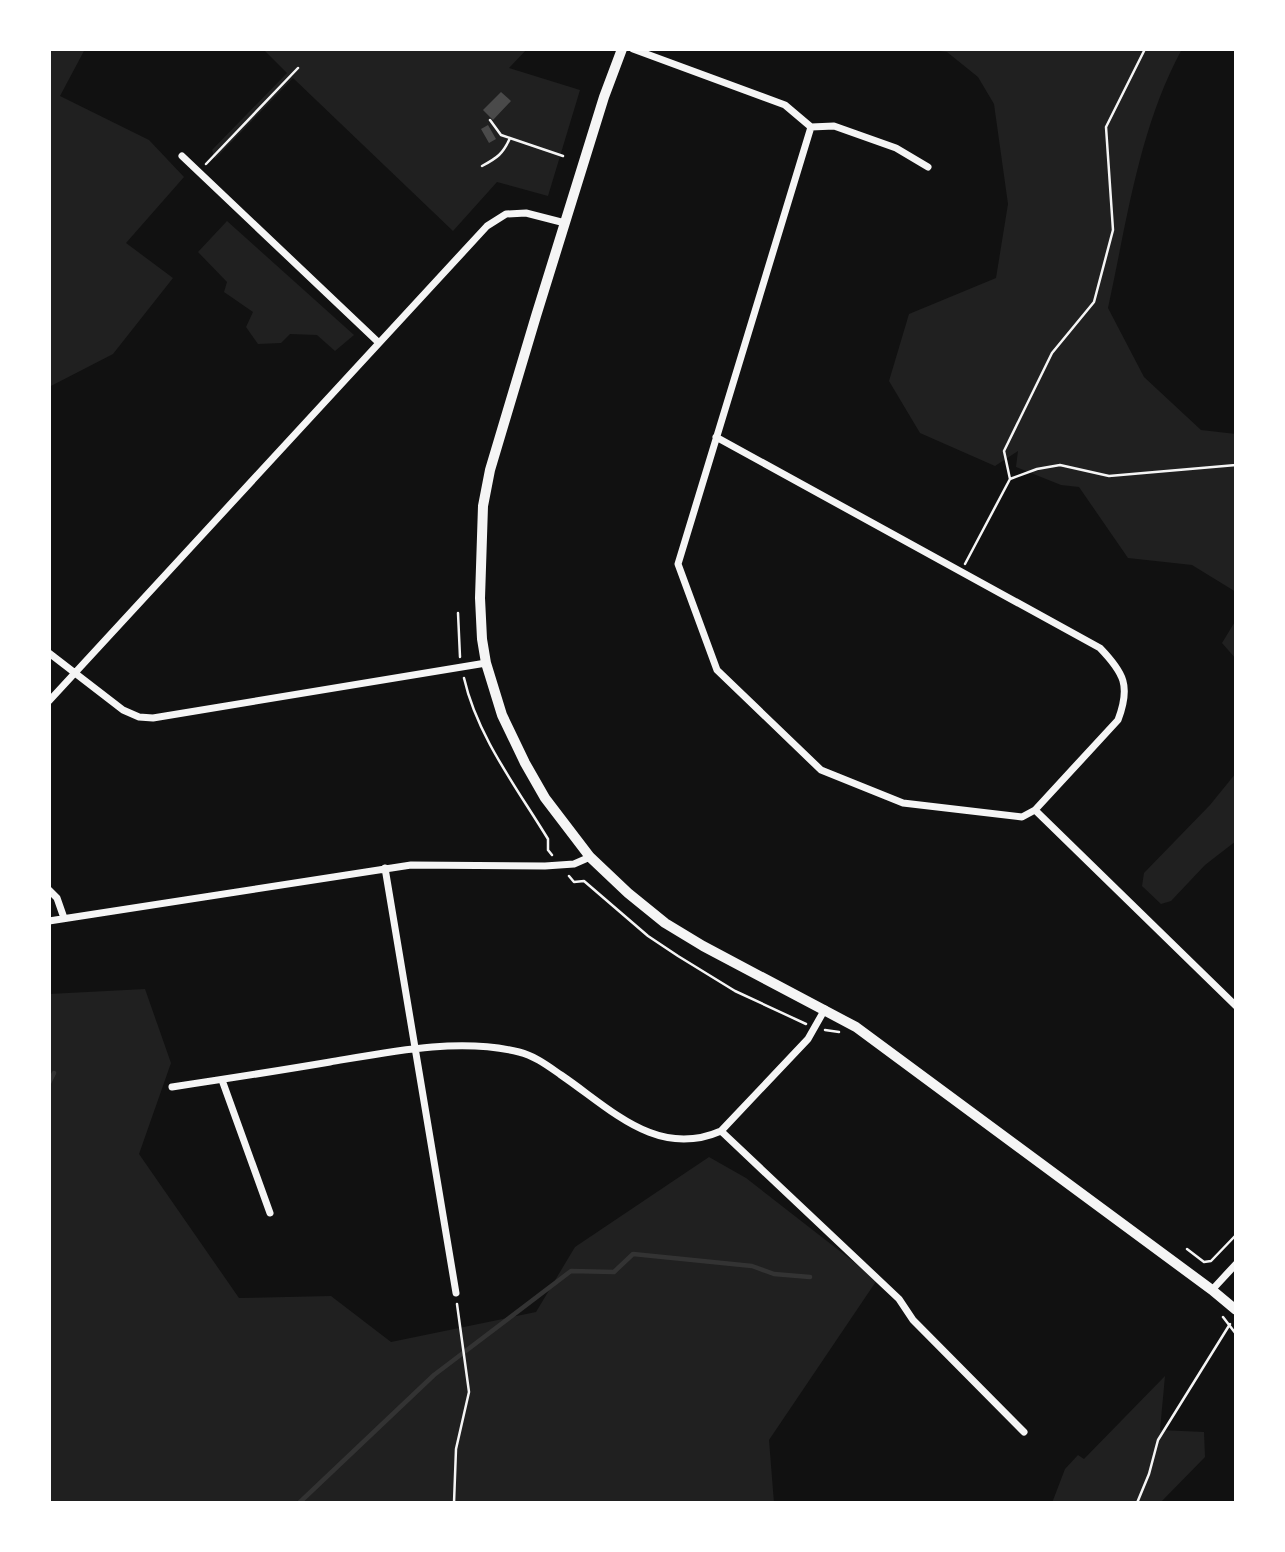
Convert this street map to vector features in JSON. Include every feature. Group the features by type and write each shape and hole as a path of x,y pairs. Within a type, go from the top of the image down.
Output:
{"street":[{"path":"622,49 604,97 565,223 490,470 483,506 480,598 482,639 486,663 502,715 525,763 545,798 590,857 665,923 825,1009 887,1048 1212,1290 1236,1313"},
{"path":"633,49 785,105 811,127 834,126 896,148 929,167"},
{"path":"716,437 1100,648 1119,667 1125,685 1125,702 1118,720 1035,810 1022,817 903,803 821,770 717,670 678,564 716,437 811,127"},
{"path":"182,156 378,342"},
{"path":"49,701 487,226 506,214 526,213 565,223"},
{"path":"49,653 123,710 139,717 153,718 486,663"},
{"path":"1035,810 1236,1006"},
{"path":"49,921 411,864 545,866 574,864 590,857"},
{"path":"385,868 456,1293"},
{"path":"49,890 57,898 64,918"},
{"path":"172,1087 415,1047 500,1048 523,1053 544,1063 640,1129 663,1138 684,1141 703,1138 721,1130 808,1039 825,1009"},
{"path":"222,1080 270,1213"},
{"path":"721,1130 899,1299 913,1320 1024,1432"},
{"path":"1212,1290 1236,1264"}],"path":[{"path":"961,572 1010,479 1003,451 1052,354 1094,302 1113,230 1106,127 1145,49"},
{"path":"199,172 298,68"},
{"path":"490,120 501,135 563,156"},
{"path":"482,166 495,161 504,152 510,138"},
{"path":"1010,479 1037,469 1060,465 1109,476 1236,465"},
{"path":"1187,1249 1204,1262 1211,1261 1236,1235"},
{"path":"1208,1261 1210,1266"},
{"path":"454,1503 456,1449 469,1392 456,1293"},
{"path":"1137,1503 1149,1474 1158,1440 1236,1313"}],"shaded area":[{"path":"49,49 85,49 60,96 149,140 184,177 126,243 173,278 113,354 49,387"},
{"path":"263,49 527,49 509,68 580,90 548,196 497,182 453,231 293,78 215,159 212,150 287,73"},
{"path":"925,49 1182,49 1167,79 1145,143 1128,209 1108,308 1144,377 1201,430 1236,434 1236,592 1192,565 1128,558 1079,487 1061,485 1016,467 1018,451 995,466 920,433 889,381 909,314 996,278 1008,204 994,104 978,77 947,52"},
{"path":"227,221 354,335 335,351 317,335 290,334 281,343 258,344 246,327 253,312 224,292 227,282 198,252"},
{"path":"1236,620 1236,659 1222,643"},
{"path":"1236,773 1236,841 1205,865 1171,901 1161,904 1142,886 1144,873 1210,805"},
{"path":"145,989 171,1063 139,1154 239,1298 331,1296 391,1342 536,1312 575,1247 709,1157 746,1178 877,1280 769,1440 774,1503 49,1503 49,994"},
{"path":"1165,1376 1160,1430 1204,1432 1205,1457 1160,1503 1052,1503 1065,1469 1078,1455 1084,1459"}],"building":[{"path":"501,92 511,101 493,120 483,110"},
{"path":"488,125 496,139 489,143 481,129"}],"waterway":[{"path":"49,1083 54,1073"},
{"path":"299,1503 434,1375 571,1271 614,1272 633,1254 752,1266 774,1274 810,1277"}]}
